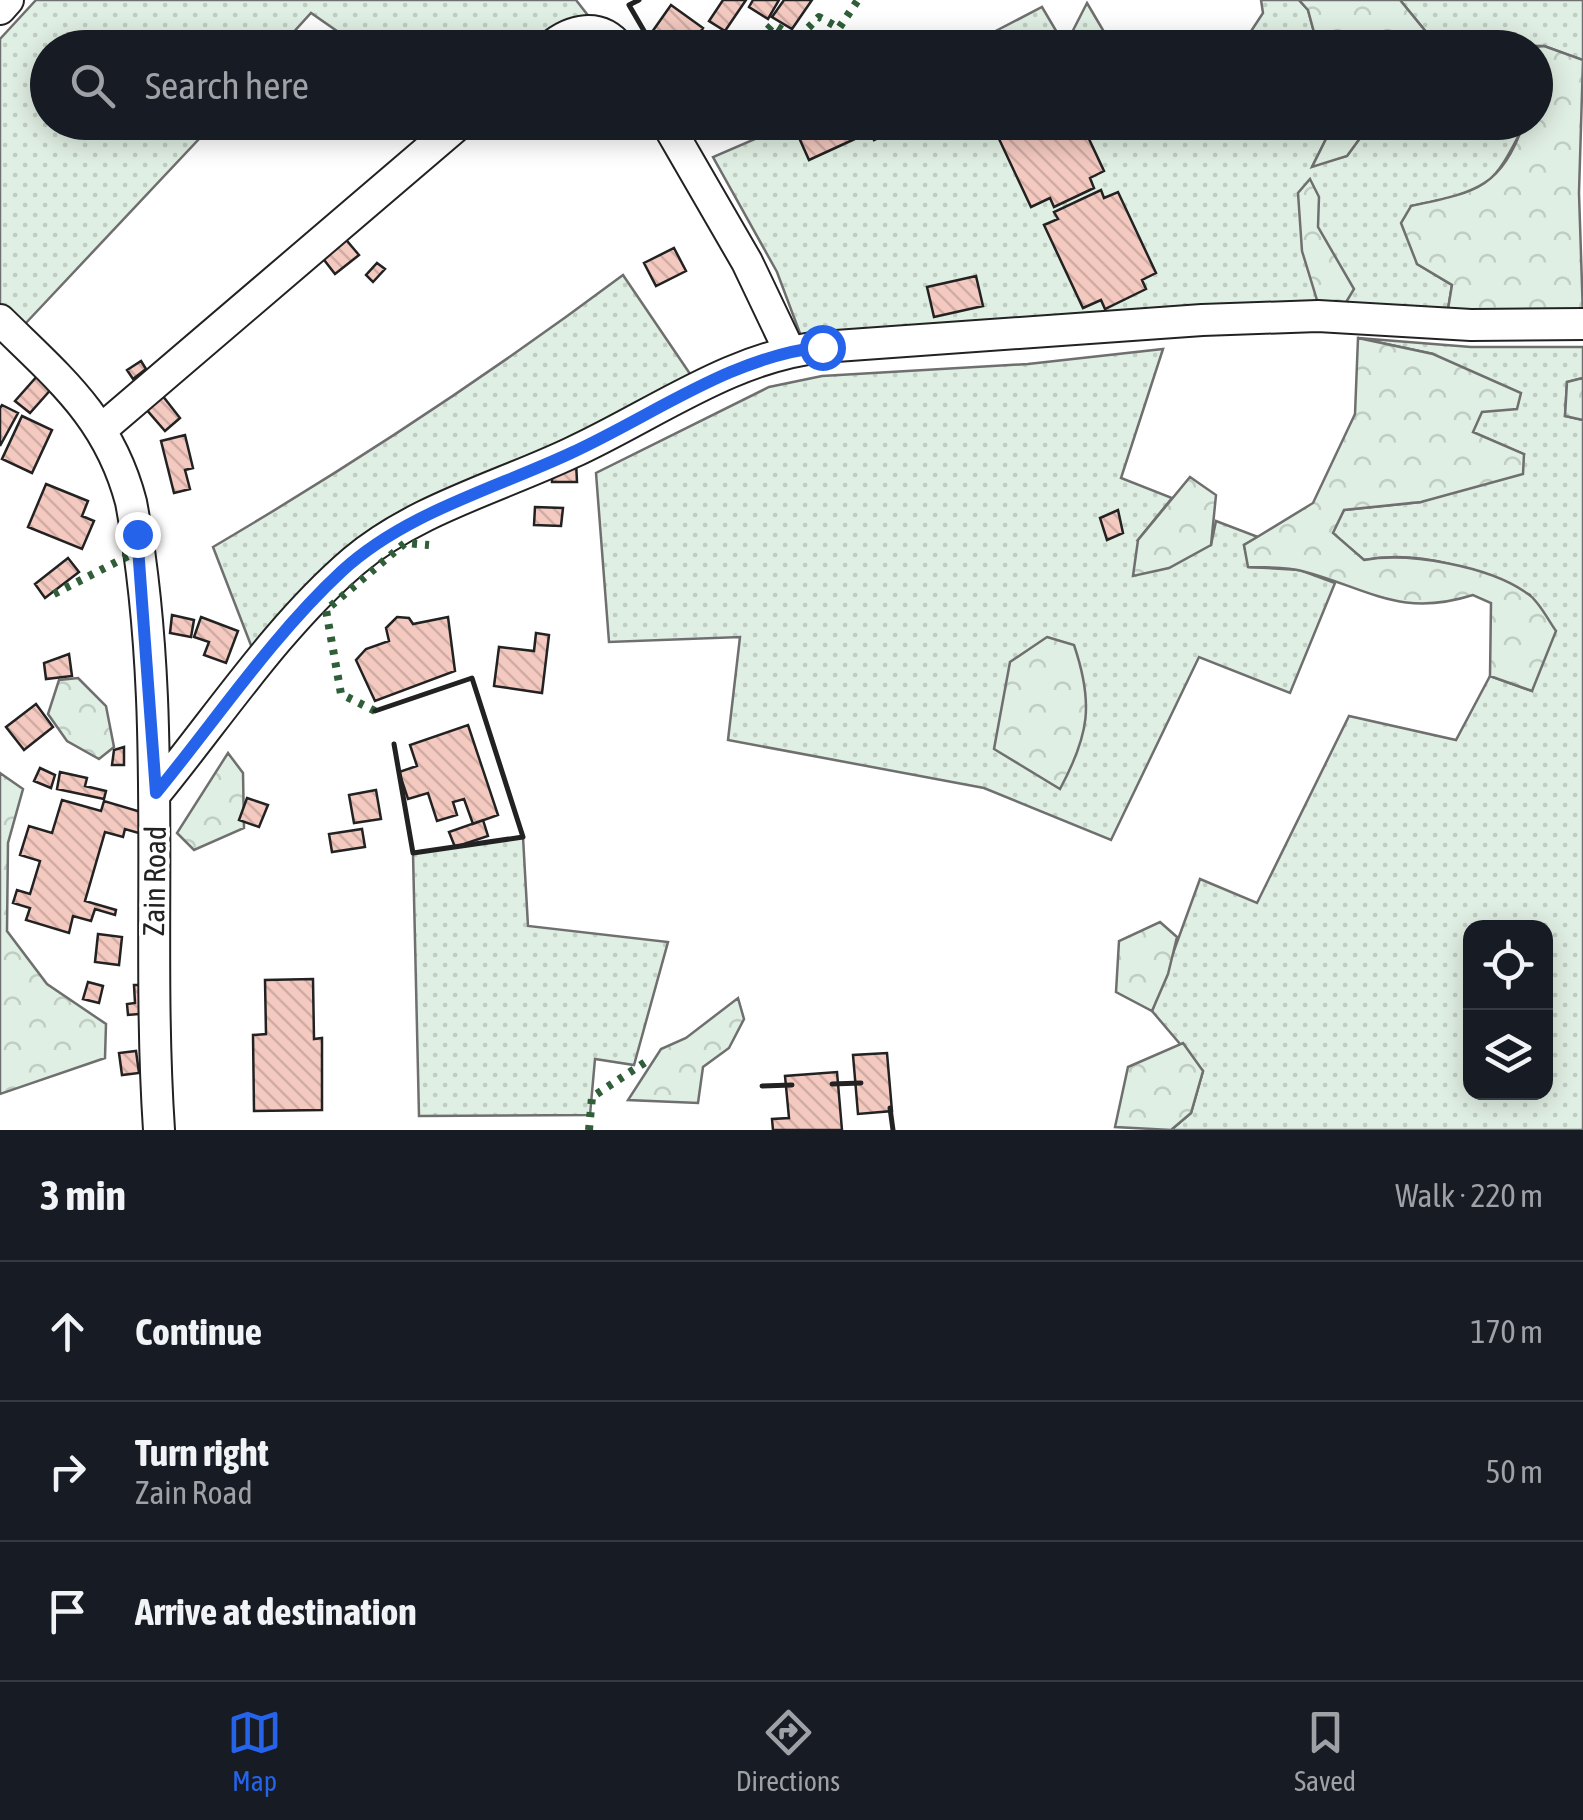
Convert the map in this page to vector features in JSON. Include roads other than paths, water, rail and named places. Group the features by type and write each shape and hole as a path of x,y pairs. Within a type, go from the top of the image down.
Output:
{"street":[{"path":"0,9 8,0"},
{"path":"102,428 439,140"},
{"path":"676,140 747,262 790,350"},
{"path":"156,793 304,612 340,574 392,532 790,350 1202,320 1318,316 1471,326 1583,324"},
{"name":"Zain Road","path":"0,320 82,401 102,428 121,463 137,534 156,793 152,878 160,1130"}]}
